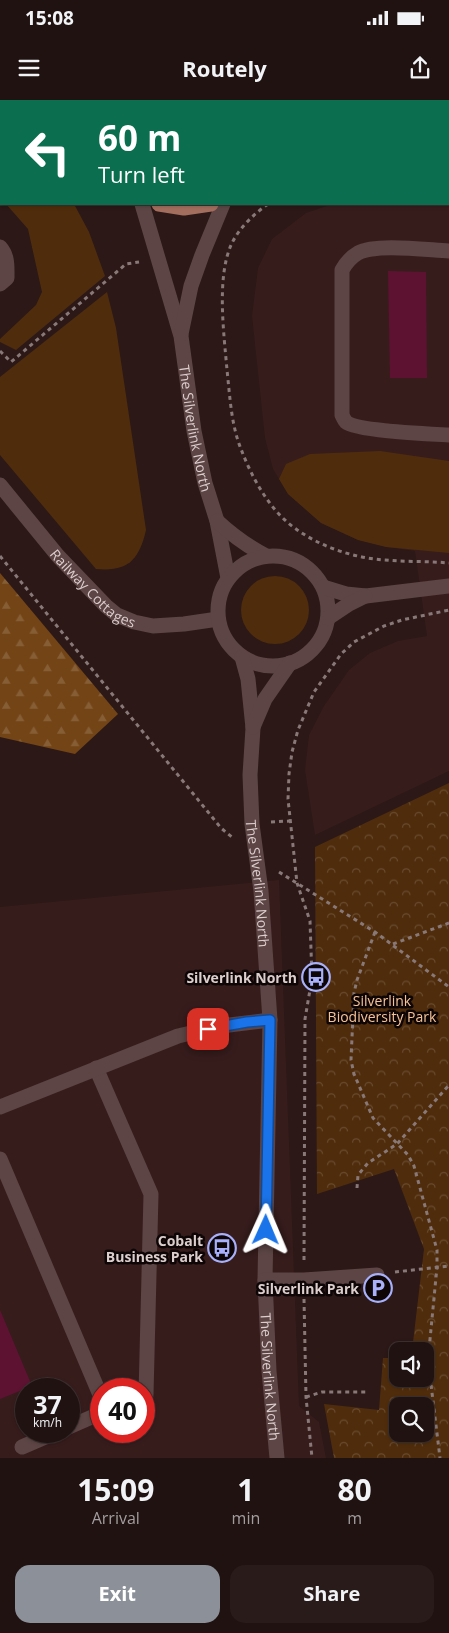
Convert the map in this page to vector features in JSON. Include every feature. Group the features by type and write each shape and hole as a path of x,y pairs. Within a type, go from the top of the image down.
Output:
{"main road":[{"path":"165,205 184,208 204,205"}],"street":[{"name":"The Silverlink North","path":"142,205 181,336 194,431 205,483 217,521 228,578"},
{"name":"The Silverlink North","path":"181,336 191,286 224,205"},
{"path":"0,247 8,262 7,278 0,284"},
{"path":"449,251 378,248 359,252 349,260 342,270 342,415 346,422 380,430 449,435"},
{"name":"Railway Cottages","path":"0,485 58,556 117,616 153,626 218,619"},
{"path":"217,521 238,540 266,556"},
{"path":"266,556 278,556 300,562 317,577 327,597 328,618 319,641 301,658 278,666 265,665 242,657 226,641 218,619 219,598 228,578 244,563 266,556"},
{"path":"323,587 346,594 366,596 449,586"},
{"path":"328,618 349,604 366,596"},
{"name":"The Silverlink North","path":"242,657 248,679 253,728 250,775 252,824 261,891 270,1020 264,1280 269,1371 278,1458"},
{"name":"The Silverlink North","path":"253,728 266,699 290,663"},
{"path":"0,1107 178,1036 221,1026 270,1020"},
{"path":"96,1068 151,1194 146,1378"},
{"path":"0,1159 93,1378"},
{"path":"264,1280 304,1280 377,1275"},
{"path":"22,1447 31,1443"}],"path":[{"path":"267,205 242,228 232,243 226,259 223,288 223,326 232,414 240,448 254,478 283,518 314,540 345,552 383,560 449,564"},
{"path":"202,255 226,259"},
{"path":"0,351 11,362 126,264 159,258"},
{"path":"0,556 221,828"},
{"path":"312,1458 306,1397 304,1280 305,1019 312,978 310,921 297,882 288,799 288,774 298,730 314,692 341,654 354,642 370,632 402,620 449,610"},
{"path":"297,882 393,944 449,987"},
{"path":"393,944 449,923"},
{"path":"375,932 354,993 351,1060 354,1074 374,1118 408,1155 414,1166 437,1250 428,1360 440,1458"},
{"path":"357,1188 358,1175 368,1163 397,1144 449,1086"},
{"path":"377,1275 449,1266"},
{"path":"306,1397 322,1392 367,1392"}],"shaded area":[{"path":"330,205 449,205 449,771 315,835 305,770 309,735 324,706 349,670 370,653 398,641 427,636 415,551 386,547 358,540 321,523 288,494 273,469 265,438 252,316 258,268 272,239 306,213"},
{"path":"279,880 299,1406 319,1422 326,1458 0,1458 0,907"}],"green space":[{"path":"7,205 75,205 89,232 105,276 16,350 0,342 0,339 36,305 42,292 28,229"},
{"path":"107,292 116,328 146,530 140,549 130,562 116,568 96,569 0,455 0,377"},
{"path":"380,451 449,461 449,553 386,547 358,540 321,523 288,494 279,479 286,464 310,454"},
{"path":"0,573 118,714 75,754 0,737"},
{"path":"275,576 288,579 299,586 306,597 309,610 306,623 299,634 288,641 275,644 262,641 251,634 244,623 241,610 244,597 251,586 262,579"},
{"name":"Silverlink Biodiversity Park","path":"449,783 449,1458 334,1458 324,1404 379,1410 383,1358 389,1358 389,1387 434,1387 434,1342 413,1342 424,1249 394,1169 317,1194 315,847"}],"building":[{"path":"388,271 426,272 427,378 390,378"},
{"path":"0,1310 29,1378 15,1378 15,1393 0,1399"}],"place":[{"name":"Silverlink North","path":"316,977"},
{"name":"Cobalt Business Park","path":"222,1248"},
{"name":"Silverlink Park","path":"378,1288"}],"route":[{"path":"208,1029 270,1020 266,1230"}]}
